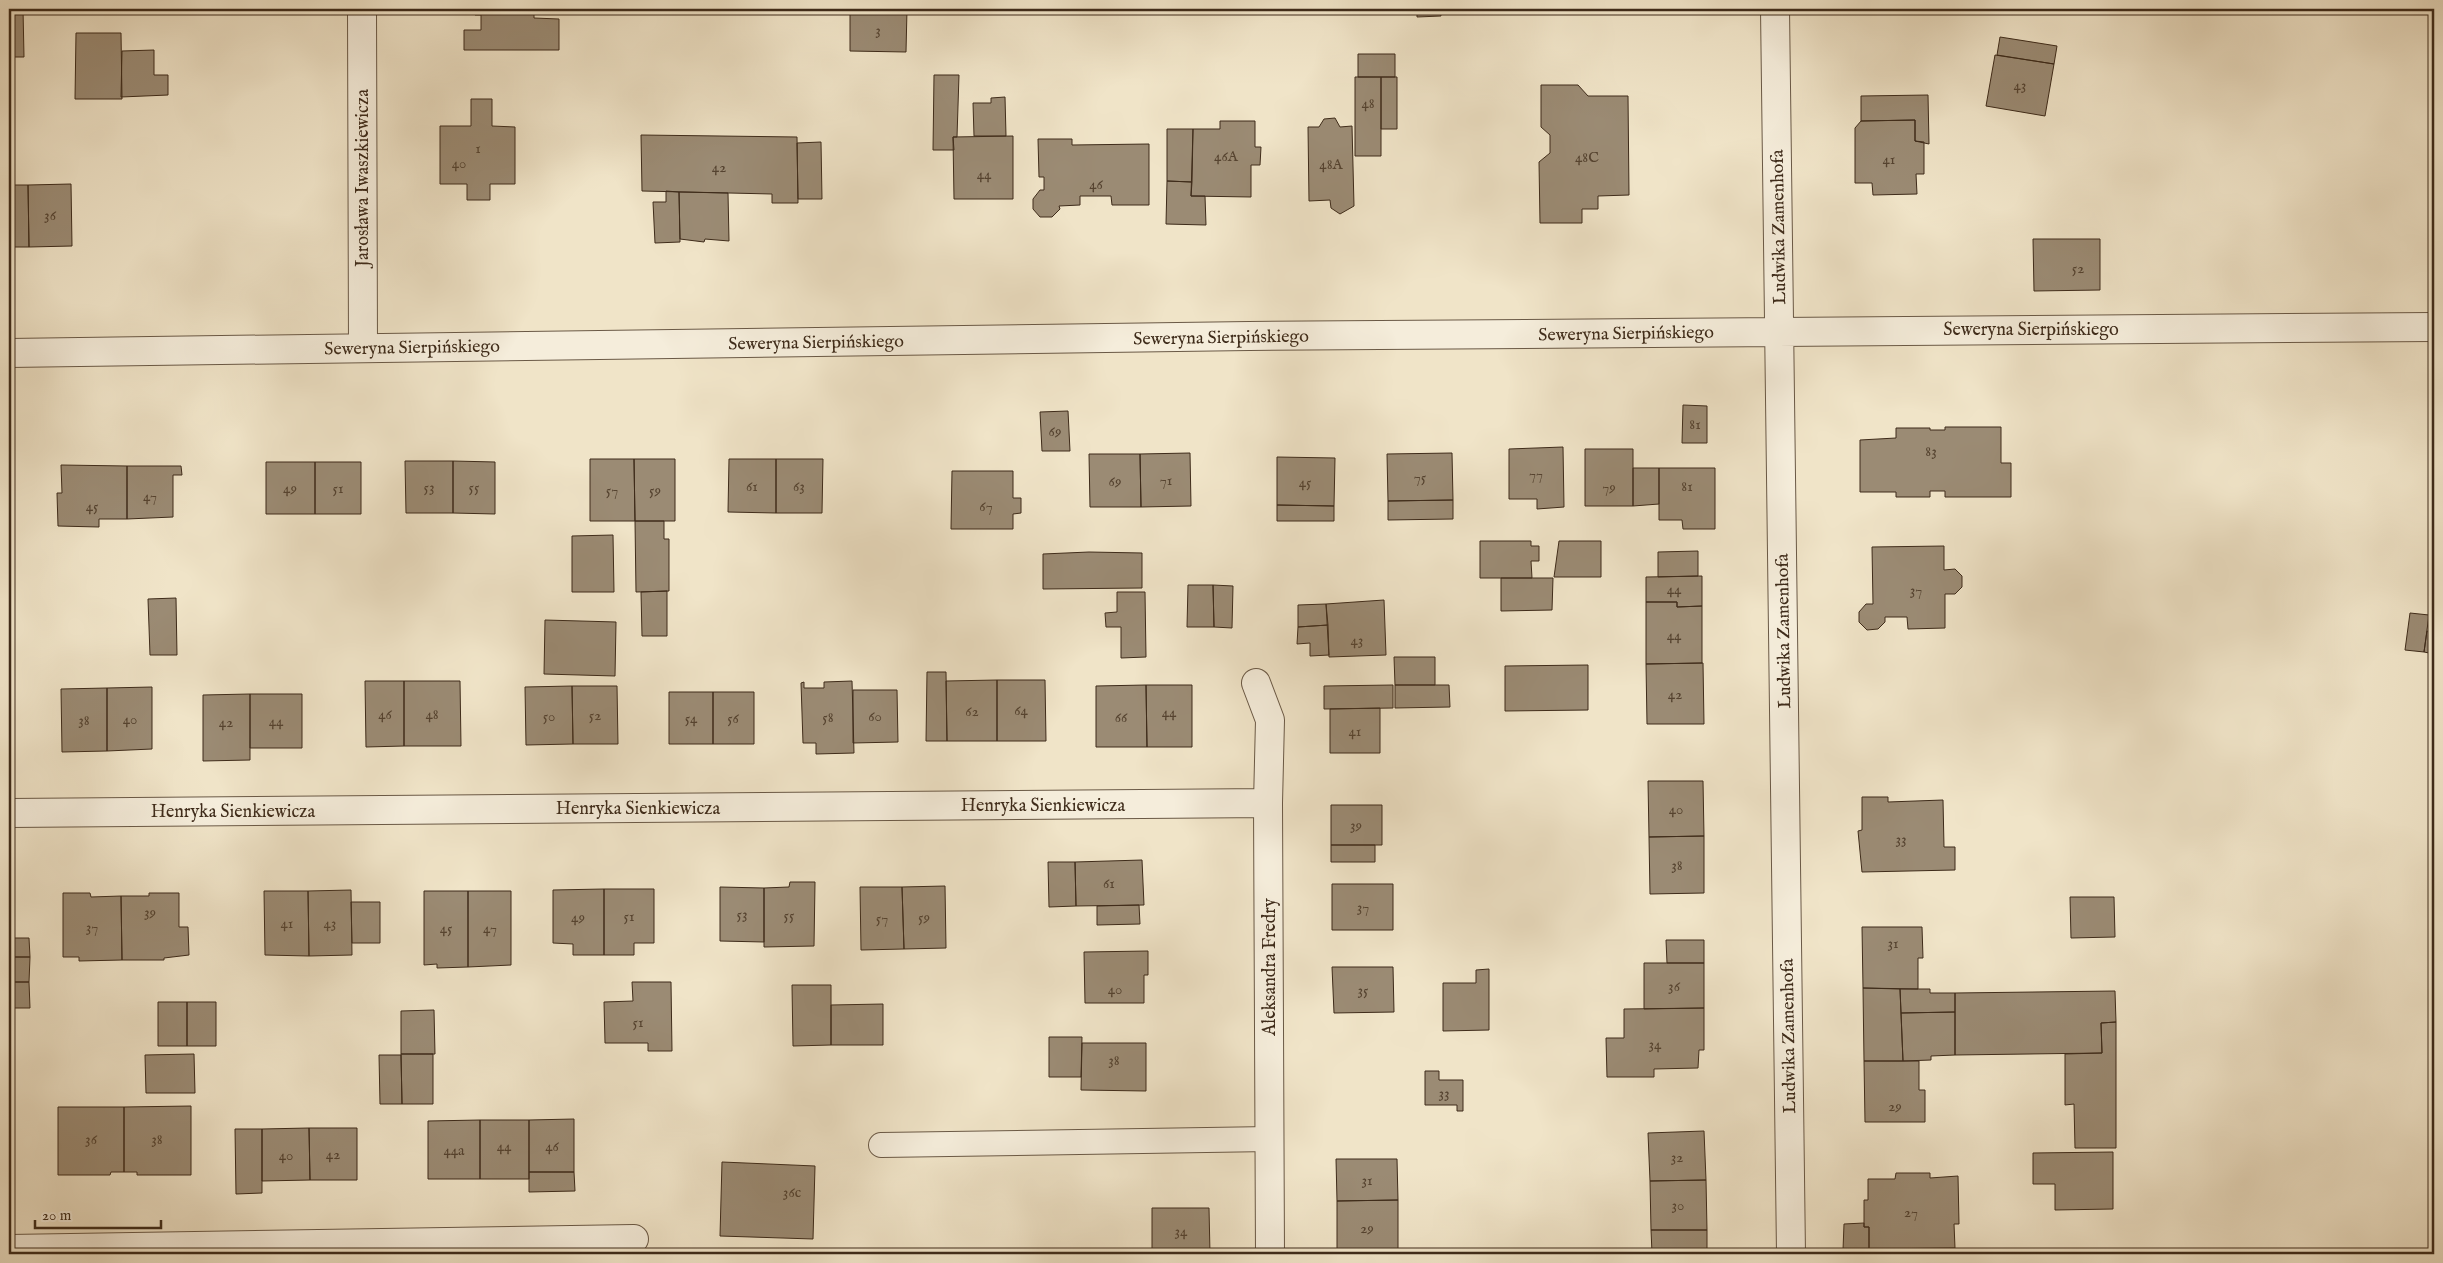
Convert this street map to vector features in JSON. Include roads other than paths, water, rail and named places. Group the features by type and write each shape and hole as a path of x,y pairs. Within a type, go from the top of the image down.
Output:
{"street":[{"name":"Jarosława Iwaszkiewicza","path":"362,9 363,347"},
{"name":"Ludwika Zamenhofa","path":"1775,9 1780,272 1778,331 1791,1254"},
{"name":"Seweryna Sierpińskiego","path":"9,353 363,347 1778,331 2434,327"},
{"name":"Aleksandra Fredry","path":"1256,683 1270,720 1268,804 1270,1254"},
{"name":"Henryka Sienkiewicza","path":"9,813 1268,804"},
{"path":"9,1249 634,1239"}],"lane":[{"path":"881,1145 1270,1139"}]}
